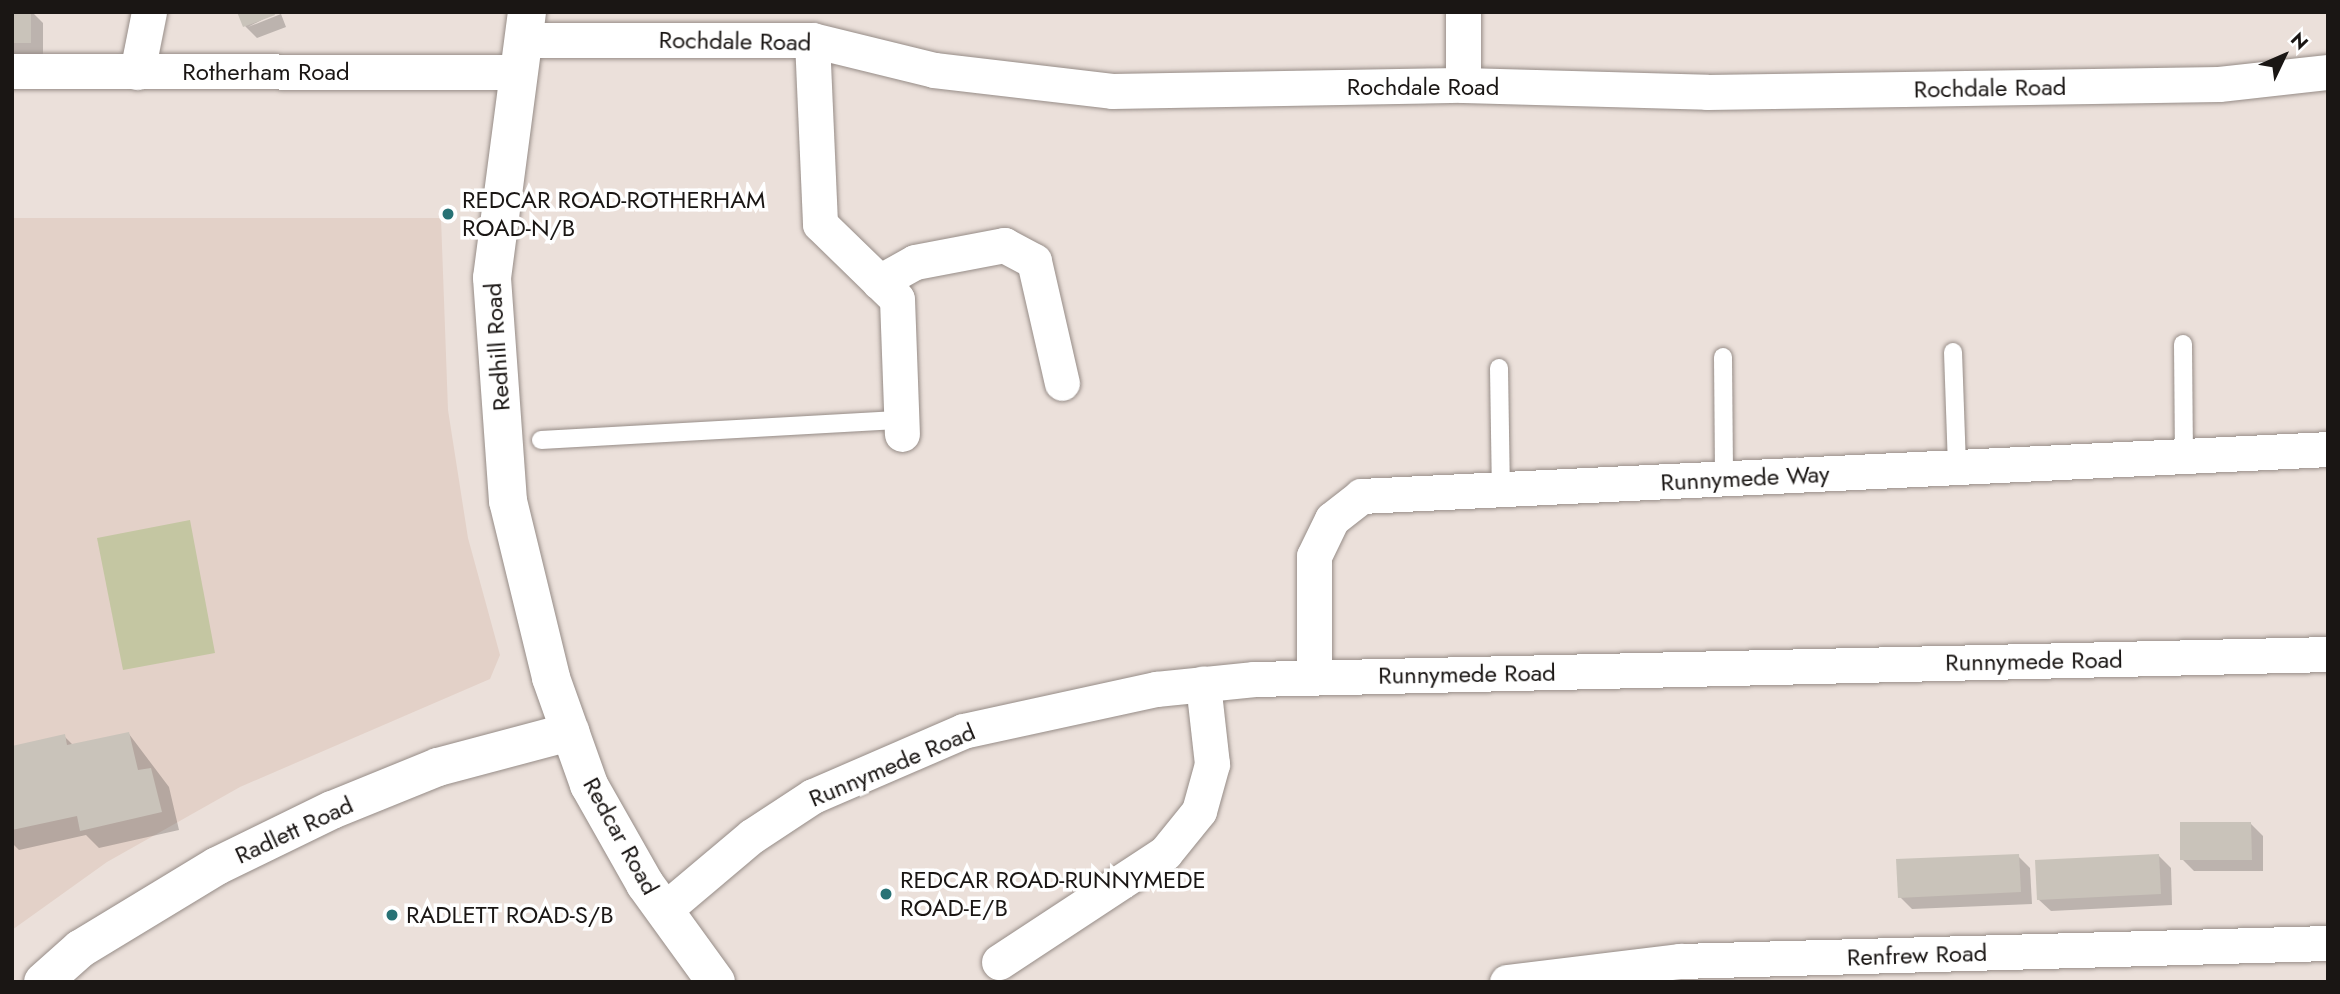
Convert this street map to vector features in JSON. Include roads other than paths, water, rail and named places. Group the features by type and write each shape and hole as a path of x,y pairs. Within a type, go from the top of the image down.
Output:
{"street":[{"path":"137,72 149,12"},
{"path":"1462,12 1463,85"},
{"path":"812,40 820,224 897,299 901,427"},
{"name":"Rochdale Road","path":"523,41 812,40 933,70 1112,91 1463,85 1735,92 2219,84 2328,72"},
{"name":"Rotherham Road","path":"12,71 137,72 523,41"},
{"name":"Redhill Road","path":"523,41 492,278 508,501 551,678"},
{"path":"879,282 915,261 1004,245 1034,261 1062,383"},
{"name":"Runnymede Way","path":"1314,677 1314,556 1332,519 1361,496 2328,449"},
{"name":"Runnymede Road","path":"664,910 752,836 814,796 963,731 1203,684 1314,677 2328,654"},
{"name":"Redcar Road","path":"551,678 589,785 664,910 716,982"},
{"path":"999,962 1166,853 1199,811 1212,764 1203,684"},
{"name":"Radlett Road","path":"43,982 79,949 217,866 332,810 438,767 570,732"},
{"name":"Renfrew Road","path":"1507,982 1680,961 2328,943"}],"lane":[{"path":"2183,344 2184,456"},
{"path":"1954,352 1956,468"},
{"path":"1723,357 1724,479"},
{"path":"1499,368 1501,490"},
{"path":"541,440 901,427"}],"place":[{"name":"REDCAR ROAD-ROTHERHAM ROAD-N/B","path":"448,214"},
{"name":"REDCAR ROAD-RUNNYMEDE ROAD-E/B","path":"886,894"},
{"name":"RADLETT ROAD-S/B","path":"392,915"}]}
